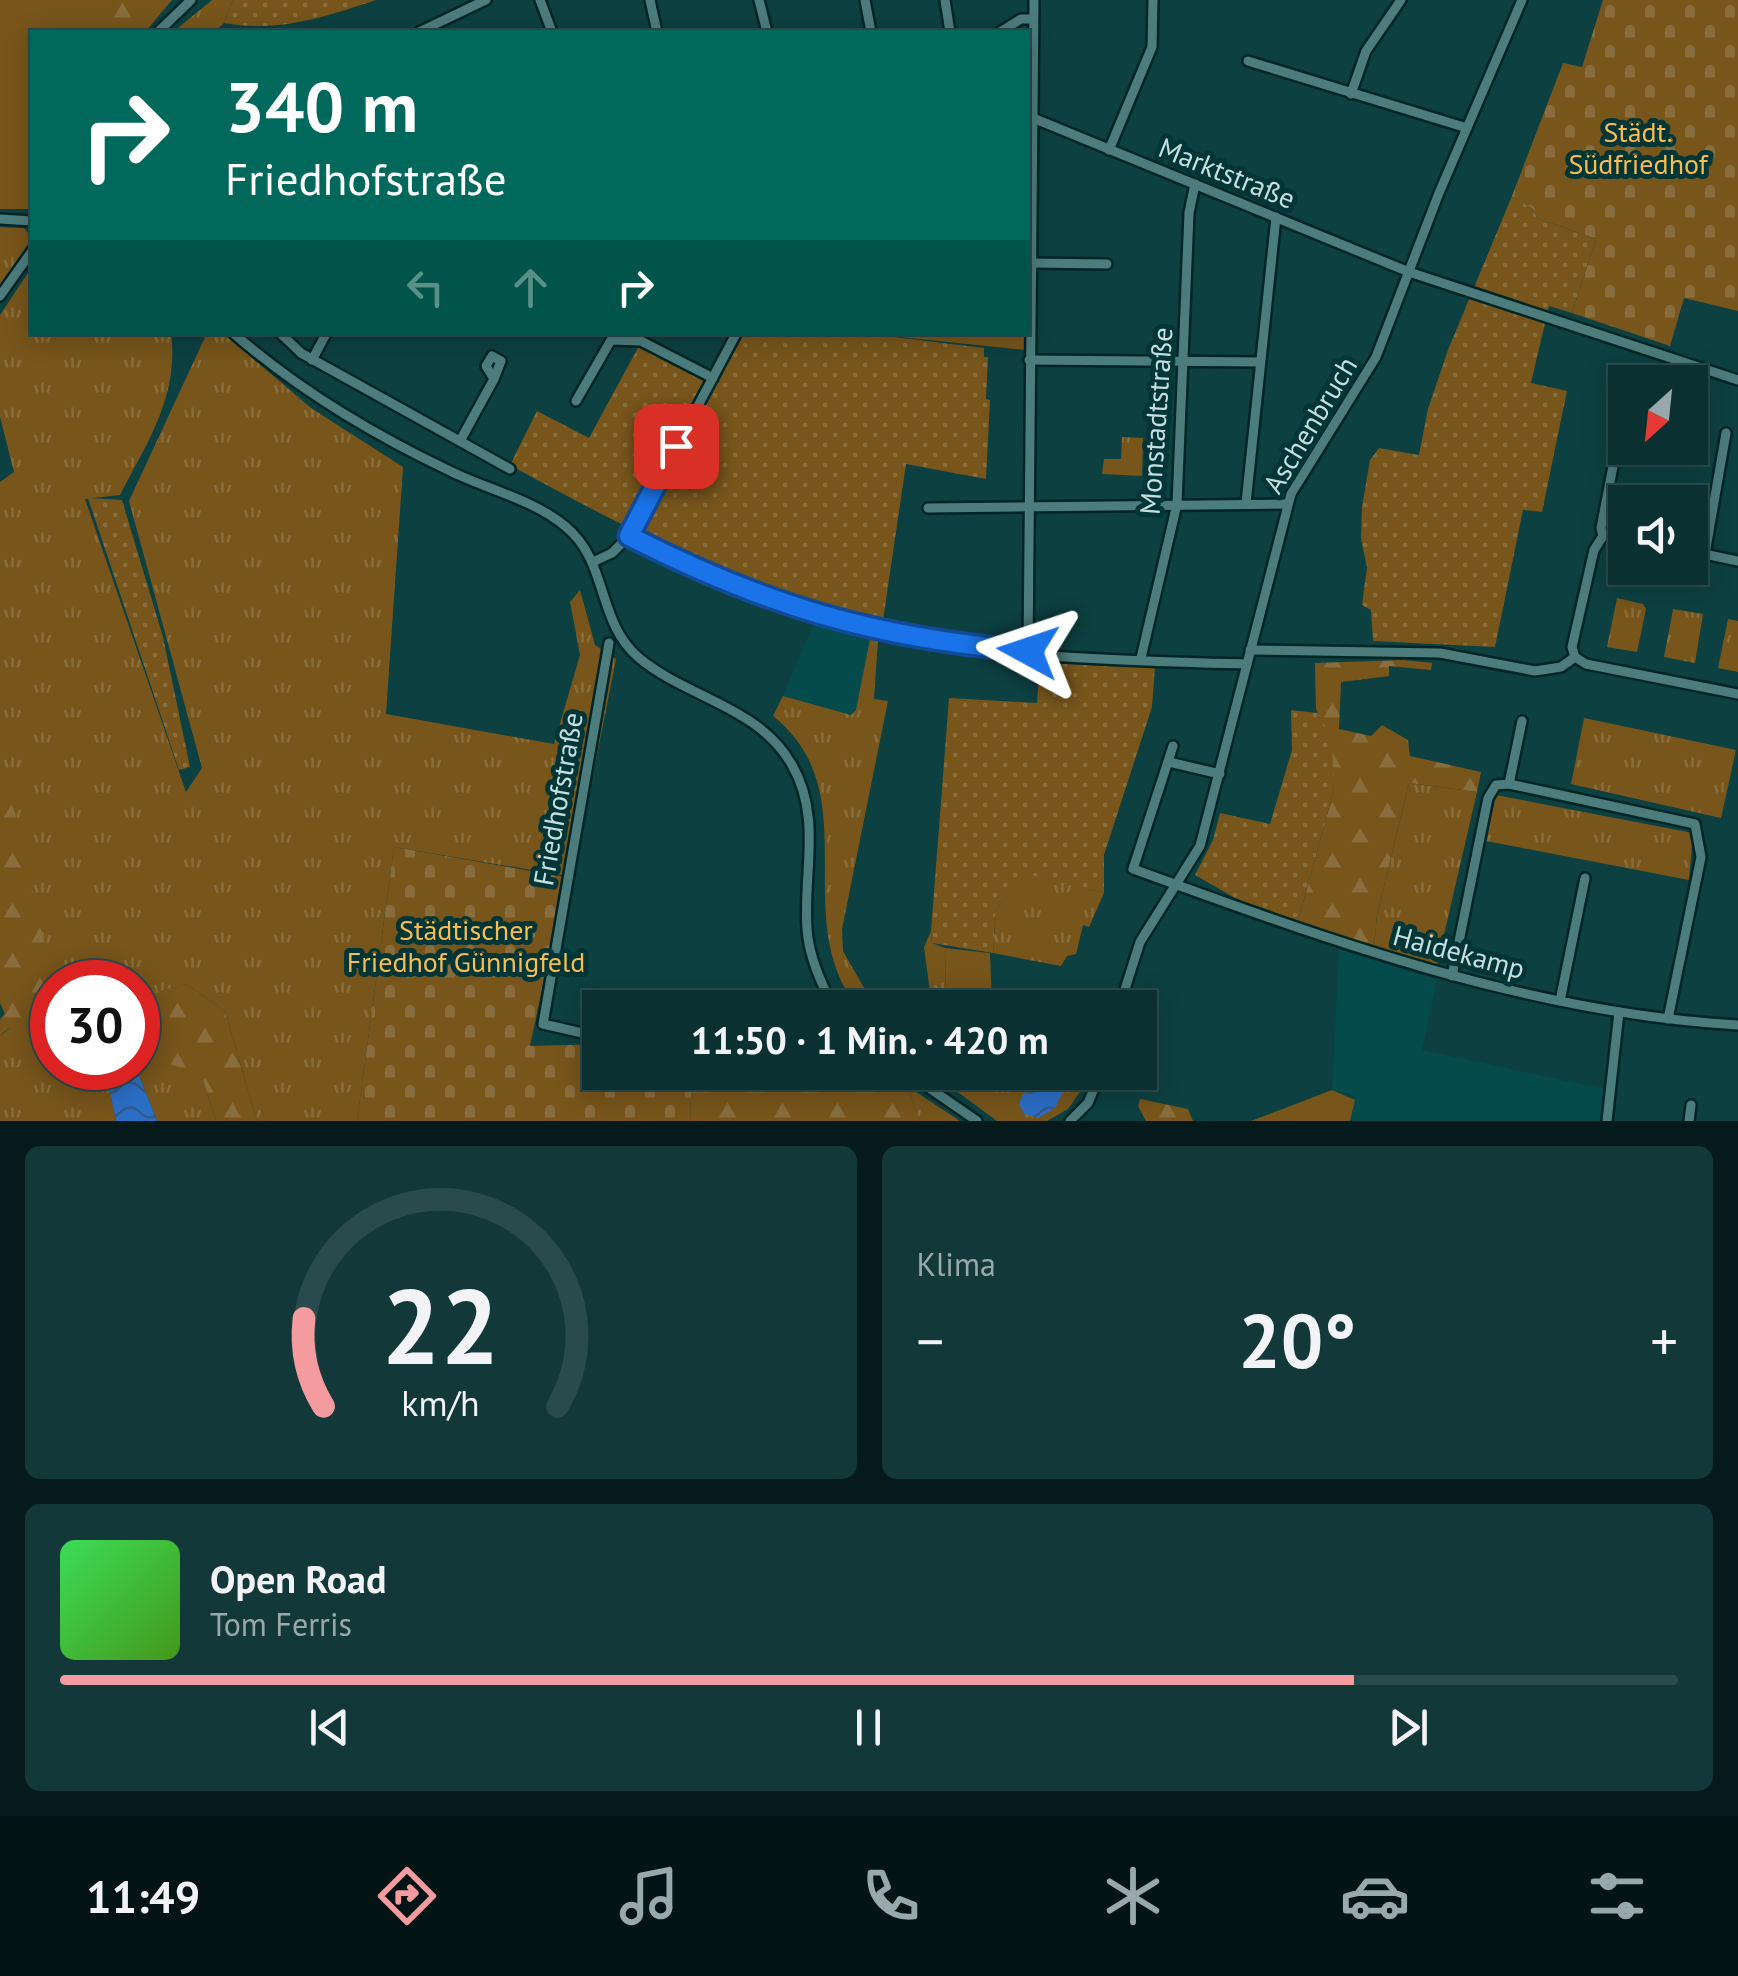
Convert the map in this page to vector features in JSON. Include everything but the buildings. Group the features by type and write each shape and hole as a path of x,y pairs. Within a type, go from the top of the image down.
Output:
{"street":[{"path":"160,30 191,0"},
{"path":"424,30 486,0"},
{"path":"540,0 551,30"},
{"path":"650,0 658,30"},
{"path":"759,0 766,30"},
{"path":"866,0 872,30"},
{"path":"945,0 950,30"},
{"path":"1034,0 1030,264 1107,264"},
{"path":"1109,150 1152,47 1153,0"},
{"path":"1352,94 1366,51 1401,0"},
{"name":"Aschenbruch","path":"1125,990 1140,942 1200,846 1287,504 1370,370 1522,0"},
{"path":"1003,30 1020,19 1032,19"},
{"path":"446,20 448,30"},
{"path":"1248,61 1467,128"},
{"name":"Marktstraße","path":"1030,117 1408,272"},
{"name":"Monstadtstraße","path":"1141,658 1177,504 1195,184"},
{"path":"1246,503 1276,217"},
{"path":"0,219 30,221"},
{"path":"0,296 30,254"},
{"path":"1408,272 1738,380"},
{"path":"236,335 296,382 371,430 559,521 594,562 611,621 632,651 660,672 754,724 790,762 810,820 810,948 827,990"},
{"path":"283,335 312,360 510,469"},
{"path":"312,360 325,335"},
{"path":"594,562 612,553 629,536 735,335"},
{"path":"1028,651 1029,335"},
{"path":"576,400 612,340 641,340 712,378"},
{"path":"1029,360 1260,362"},
{"path":"460,441 494,379"},
{"path":"1708,537 1726,433"},
{"path":"1614,465 1603,536 1588,570 1572,647 1575,657 1586,664 1738,694"},
{"path":"928,508 1287,504"},
{"path":"629,536 822,618 915,639 1028,651 1247,664"},
{"path":"1603,536 1608,536"},
{"path":"1708,555 1738,561"},
{"name":"Friedhofstraße","path":"582,1033 543,1024 609,643"},
{"path":"1250,650 1440,653 1535,671 1560,667 1575,657"},
{"path":"1509,784 1522,721"},
{"path":"1174,746 1169,762 1220,774"},
{"name":"Haidekamp","path":"1169,762 1132,870 1452,976 1619,1012 1738,1025"},
{"path":"1452,976 1488,798 1496,785 1509,784 1696,824 1700,858 1668,1018"},
{"path":"1560,1001 1585,878"},
{"path":"1607,1121 1619,1012"},
{"path":"932,1090 977,1121"},
{"path":"1076,1119 1092,1090"},
{"path":"1689,1121 1691,1105"}],"shaded area":[{"path":"816,618 865,631 870,640 856,711 851,715 783,696"},
{"path":"1339,949 1437,980 1422,1050 1604,1089 1603,1121 1350,1121 1354,1095 1332,1090"}],"green space":[{"path":"0,0 114,0 111,30 30,30 30,209 0,209"},
{"path":"41,0 172,0 147,30 43,30"},
{"path":"212,0 233,0 224,23 216,30 175,30"},
{"path":"233,0 376,0 282,25 244,26 224,23"},
{"name":"Städt. Südfriedhof","path":"1603,0 1738,0 1738,311 1684,298 1670,346 1572,313 1596,239 1537,218 1533,209 1512,196 1563,63 1582,67"},
{"path":"1512,196 1533,209 1537,218 1596,239 1572,313 1549,306 1531,383 1567,391 1542,512 1523,510 1495,647 1373,641 1371,610 1362,605 1367,567 1361,539 1362,507 1370,460 1379,448 1419,455 1428,409 1448,350"},
{"path":"0,227 24,228 30,241 0,287"},
{"path":"28,273 30,335 171,335 166,398 141,456 120,495 85,499 186,792 202,768 129,501 206,335 225,335 311,408 403,467 386,714 554,744 580,655 570,602 580,590 595,645 616,659 573,877 394,847 357,1121 257,1121 225,1011 186,984 160,992 160,960 47,960 0,778 0,482 14,472 0,417 0,315"},
{"path":"740,335 877,335 984,348 984,357 988,357 986,399 990,400 986,479 906,464 882,627 785,596 691,558 510,465 537,411 589,438 640,344 713,383"},
{"path":"880,335 1026,335 1026,350"},
{"path":"1122,437 1143,438 1142,476 1102,474 1104,459 1121,459"},
{"path":"88,498 122,500 163,637 190,767 179,770"},
{"path":"1617,598 1643,604 1646,609 1637,652 1607,647"},
{"path":"1673,609 1703,614 1695,663 1664,657"},
{"path":"1728,619 1738,621 1738,672 1718,668"},
{"path":"870,639 878,641 874,699 888,701 842,929 843,951 865,990 848,990 838,972 828,935 824,818 817,782 802,747 773,716 783,696 851,715 856,710"},
{"path":"1040,660 1155,667 1152,707 1104,855 1104,893 1030,875 996,909 993,953 932,943 949,698 1037,703"},
{"path":"1315,663 1432,663 1431,670 1389,666 1389,676 1341,682 1339,729 1371,736 1382,725 1408,740 1410,756 1481,772 1477,792 1409,783 1377,915 1374,947 1298,921 1334,790 1329,740 1316,709"},
{"path":"1291,710 1318,713 1332,740 1334,790 1298,921 1237,899 1195,875 1213,840 1220,813 1270,824 1292,750"},
{"path":"1584,718 1736,750 1721,818 1571,784"},
{"path":"0,778 15,813 48,960 30,960 30,1025 18,1025 0,1036 0,1019 5,1014 0,1003"},
{"path":"1409,783 1477,792 1437,965 1374,947 1377,915"},
{"path":"1496,795 1693,833 1689,880 1486,841"},
{"name":"Städtischer Friedhof Günnigfeld","path":"394,847 566,877 530,1046 582,1045 582,1090 691,1090 690,1121 357,1121"},
{"path":"1030,874 1104,893 1089,927 1083,925 1076,954 1067,956 1061,966 993,953 996,909"},
{"path":"931,931 932,943 945,948 946,990 930,990 924,947"},
{"path":"945,948 990,953 991,990 946,990"},
{"path":"186,984 225,1011 257,1121 216,1121 201,1074 163,1062 160,991"},
{"path":"160,1016 201,1074 216,1121 157,1121 145,1090 160,1090"},
{"path":"30,1024 30,1090 110,1090 116,1121 0,1121 0,1036 14,1025"},
{"path":"691,1090 908,1090 920,1121 690,1121"},
{"path":"908,1090 960,1121 920,1121"},
{"path":"955,1090 1081,1090 1068,1109 1047,1121 997,1121"},
{"path":"1332,1090 1355,1100 1350,1121 1251,1121"},
{"path":"1140,1099 1188,1109 1193,1121 1146,1121 1138,1106"}],"water":[{"path":"110,1090 145,1090 157,1121 116,1121"},
{"path":"1031,1090 1064,1090 1055,1108 1038,1118 1024,1114 1019,1104 1023,1094"}],"route":[{"path":"676,446 629,536 790,608 822,618 915,639 1028,651"}]}
